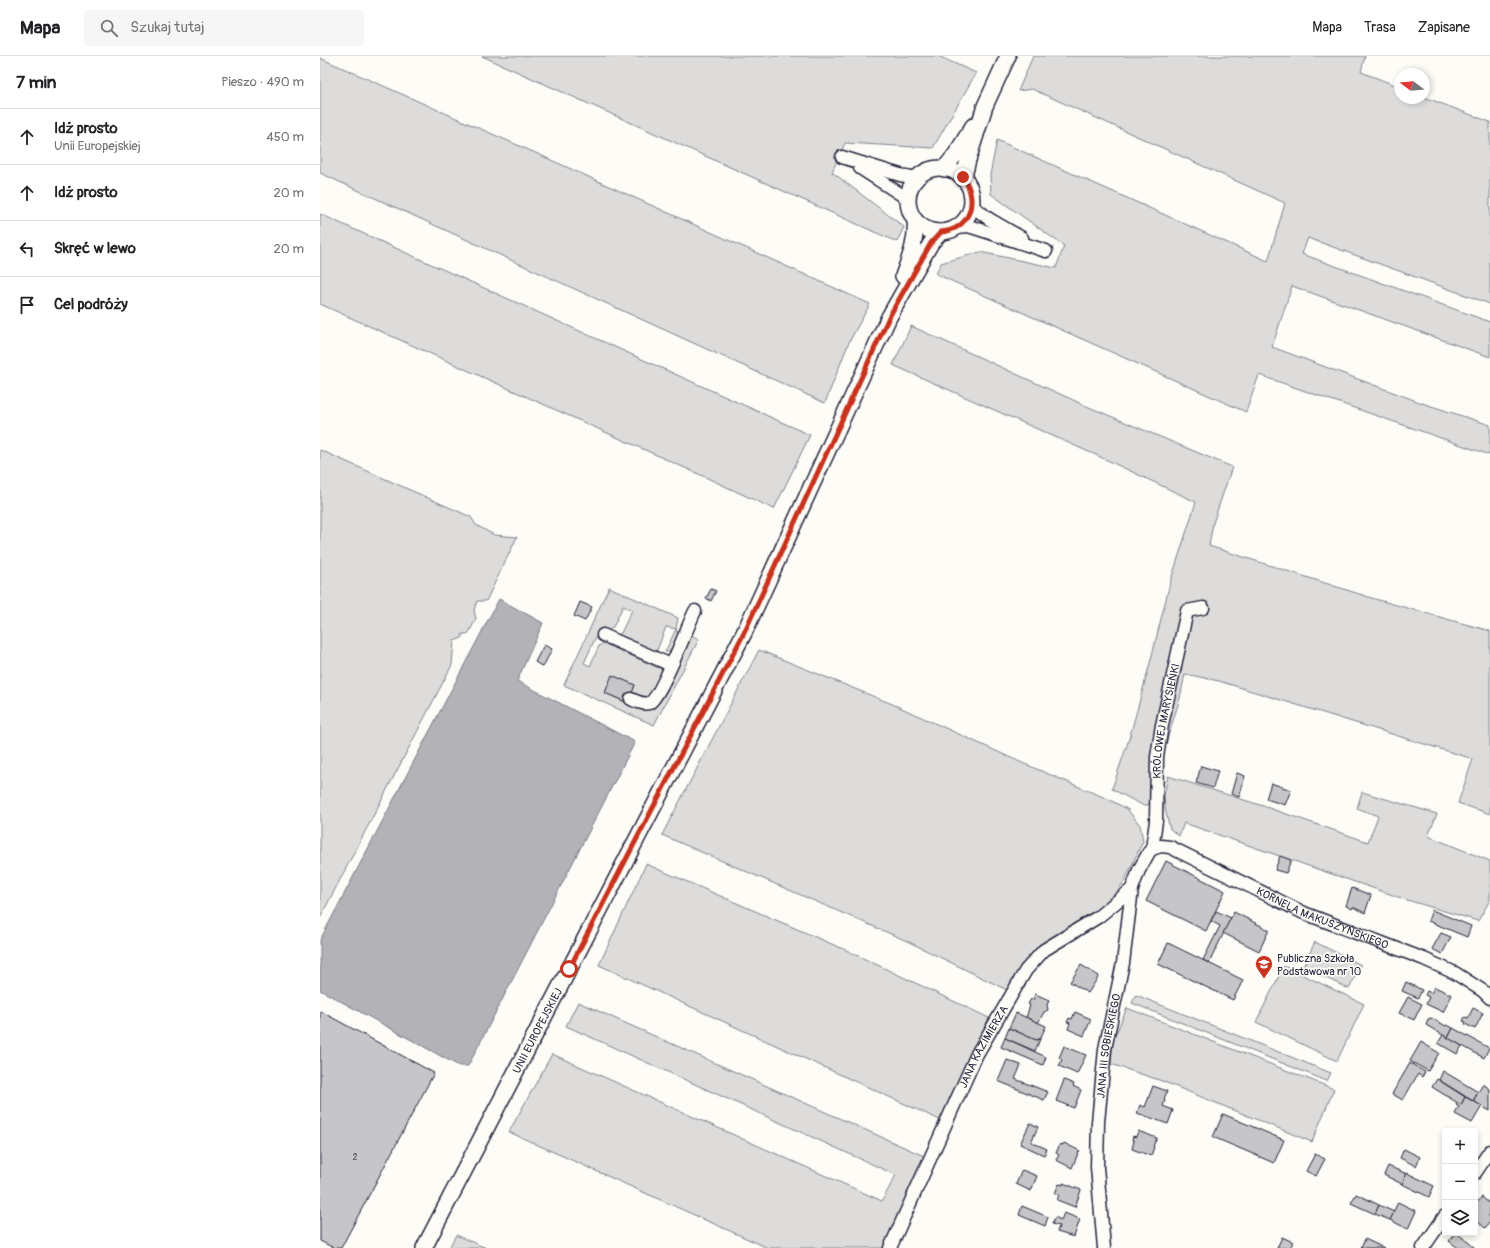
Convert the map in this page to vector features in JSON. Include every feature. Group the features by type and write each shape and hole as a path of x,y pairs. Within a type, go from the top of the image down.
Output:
{"main road":[{"path":"944,169 956,154 985,106 1008,56"},
{"path":"965,180 968,160 985,106"},
{"path":"944,169 955,172 965,180 971,193 971,205 970,211 965,220 957,227 941,232 928,230 919,225 909,208 908,199 910,189 921,174 929,170 944,169"},
{"name":"UNII EUROPEJSKIEJ","path":"889,317 914,245 916,235 915,220"},
{"name":"UNII EUROPEJSKIEJ","path":"424,1248 744,633 889,317 928,248 941,232"}],"street":[{"path":"908,199 842,157 900,175 917,178"},
{"path":"957,227 968,226 1046,251 989,219 971,205"},
{"name":"KRÓLOWEJ MARYSIEŃKI","path":"1152,849 1156,821 1157,756 1162,725 1187,611 1203,608"},
{"path":"631,699 641,703 650,702 654,699 695,611"},
{"path":"602,634 671,665"},
{"name":"KORNELA MAKUSZYŃSKIEGO","path":"1152,849 1161,846 1170,847 1304,913 1424,959 1455,973 1483,990 1490,998"},
{"name":"JANA III SOBIESKIEGO","path":"1104,1248 1097,1167 1099,1108 1105,1049 1123,963 1132,889 1139,870 1152,849"},
{"name":"JANA KAZIMIERZA","path":"890,1248 977,1054 1026,970 1044,950 1098,917 1132,889"},
{"path":"1478,1169 1490,1151"},
{"path":"1422,1248 1442,1220"}],"shaded area":[{"path":"482,56 938,56 976,73 933,148 845,143 832,172 904,227 897,242"},
{"path":"1033,56 1365,56 1361,72 1394,85 1394,104 1430,104 1430,99 1490,122 1490,304 1308,238 1302,254 1490,322 1490,357 1292,286 1272,347 1422,403 1490,425 1490,455 1259,375 1246,412 936,274 941,263 980,252 1056,268 1064,246 991,194 990,175 997,140 1268,261 1285,203 1032,89 1018,91"},
{"path":"320,58 540,155 870,304 849,342 825,403 320,173"},
{"path":"320,214 810,435 774,509 320,304"},
{"path":"911,326 1084,405 1232,467 1213,523 1209,546 1375,599 1490,631 1490,814 1458,803 1473,759 1219,681 1185,674 1180,698 1164,750 1155,790 1149,804 1144,806 1112,789 1129,739 1170,583 1196,502 1107,460 893,365"},
{"path":"320,450 471,517 476,525 494,535 517,537 486,601 477,601 474,610 476,619 468,634 462,634 462,638 454,641 452,665 320,918"},
{"path":"609,587 678,618 676,629 666,627 656,653 618,637 632,610 623,606 613,627 608,631 599,630 584,663 590,666 599,646 603,643 663,670 650,699 631,695 635,685 613,676 605,693 627,703 646,707 687,633 699,639 654,725 564,685"},
{"path":"499,599 543,623 517,681 635,742 468,1066 459,1066 320,990 320,940"},
{"path":"676,629 678,635 672,648 665,652"},
{"path":"759,650 897,706 1020,762 1108,799 1127,809 1140,825 1143,841 1126,878 1113,899 1099,910 1056,935 1037,950 1022,965 1007,990 907,941 662,835"},
{"path":"1168,776 1260,805 1368,842 1378,816 1357,808 1362,792 1437,814 1428,836 1490,861 1490,900 1478,921 1407,900 1184,823 1179,836 1170,829 1165,809 1164,795"},
{"path":"646,864 848,951 989,1018 940,1120 599,965"},
{"path":"1315,942 1361,965 1349,989 1303,967"},
{"path":"1284,966 1364,1004 1337,1061 1256,1022"},
{"path":"1136,995 1331,1073 1327,1081 1132,1003"},
{"path":"578,1002 924,1156 885,1248 768,1248 509,1132 552,1054 882,1201 896,1175 566,1026"},
{"path":"1127,1008 1334,1089 1312,1142 1162,1081 1111,1064 1113,1040"},
{"path":"456,1235 486,1248 449,1248"}],"building":[{"path":"711,589 716,591 711,601 706,598"},
{"path":"580,602 592,607 585,621 574,616"},
{"path":"544,645 552,649 543,667 535,662"},
{"path":"612,675 635,685 628,703 605,693"},
{"path":"1201,766 1218,771 1213,788 1196,783"},
{"path":"1237,773 1245,776 1239,797 1231,794"},
{"path":"1271,783 1291,790 1285,805 1266,799"},
{"path":"1280,856 1291,860 1286,873 1275,870"},
{"path":"1166,861 1225,891 1206,931 1146,901"},
{"path":"1352,888 1371,895 1365,913 1353,907 1352,909 1346,906"},
{"path":"1432,910 1471,926 1467,937 1428,921"},
{"path":"1216,911 1231,918 1209,963 1203,960 1220,926 1211,921"},
{"path":"1234,912 1269,930 1259,951 1223,933"},
{"path":"1441,933 1451,937 1442,954 1432,949"},
{"path":"1168,943 1243,980 1233,1000 1158,964"},
{"path":"1081,965 1099,976 1088,993 1070,982"},
{"path":"1406,982 1422,990 1418,998 1402,991"},
{"path":"1435,987 1452,995 1443,1012 1426,1004 1429,997 1425,995 1427,991 1431,993"},
{"path":"1035,994 1049,1000 1047,1005 1048,1010 1044,1012 1038,1023 1026,1018 1030,1005 1028,1004 1031,999 1033,1000"},
{"path":"1408,997 1422,1004 1414,1020 1399,1013"},
{"path":"1473,1008 1483,1013 1475,1029 1465,1024 1466,1022 1463,1021 1465,1017 1468,1018"},
{"path":"320,1011 434,1073 341,1248 334,1248 320,1241"},
{"path":"1075,1012 1091,1019 1084,1036 1068,1029 1070,1023 1067,1022 1069,1018 1072,1019"},
{"path":"1016,1013 1046,1026 1040,1039 1036,1040 1009,1028"},
{"path":"1431,1018 1453,1028 1448,1038 1426,1025 1428,1019"},
{"path":"1009,1028 1036,1040 1040,1039 1035,1051 1005,1038"},
{"path":"1453,1028 1489,1048 1484,1058 1448,1038"},
{"path":"1443,1035 1462,1046 1457,1054 1438,1043"},
{"path":"1005,1038 1046,1057 1043,1065 1001,1047"},
{"path":"1421,1042 1439,1053 1428,1071 1410,1061"},
{"path":"1064,1046 1086,1055 1077,1074 1059,1066 1062,1060 1059,1058"},
{"path":"1007,1060 1021,1065 1015,1079 1048,1092 1044,1100 998,1081"},
{"path":"1410,1063 1425,1072 1422,1077 1418,1074 1403,1100 1392,1094"},
{"path":"1443,1071 1478,1092 1473,1101 1439,1080"},
{"path":"1437,1079 1465,1097 1461,1105 1432,1087"},
{"path":"1064,1080 1074,1084 1073,1086 1081,1090 1074,1108 1056,1101"},
{"path":"1483,1084 1490,1089 1490,1111 1473,1101"},
{"path":"1153,1086 1167,1091 1163,1106 1173,1110 1168,1124 1137,1113 1140,1105 1145,1107"},
{"path":"1465,1097 1482,1106 1472,1123 1455,1114 1459,1107 1456,1105 1457,1103 1461,1105"},
{"path":"1223,1114 1284,1140 1274,1163 1213,1137"},
{"path":"1030,1123 1038,1127 1031,1142 1047,1149 1044,1155 1020,1144"},
{"path":"1138,1131 1157,1138 1153,1146 1151,1156 1132,1149 1134,1141 1132,1140 1133,1136 1136,1137"},
{"path":"1064,1143 1080,1151 1072,1168 1056,1160 1059,1155 1056,1153 1060,1144 1063,1145"},
{"path":"1404,1149 1420,1157 1416,1166 1400,1158"},
{"path":"1315,1154 1325,1159 1316,1176 1306,1171"},
{"path":"1388,1166 1407,1174 1402,1184 1384,1175"},
{"path":"1022,1170 1037,1176 1031,1191 1016,1184"},
{"path":"1407,1173 1434,1186 1429,1197 1402,1184"},
{"path":"1063,1183 1081,1190 1075,1207 1057,1200 1059,1195 1055,1193 1059,1184 1063,1185"},
{"path":"1356,1194 1379,1205 1375,1214 1351,1203"},
{"path":"1482,1197 1490,1204 1490,1222 1485,1228 1478,1222 1478,1202"},
{"path":"1398,1202 1416,1211 1408,1229 1390,1220"},
{"path":"1379,1205 1394,1212 1390,1220 1375,1214"},
{"path":"1022,1206 1048,1217 1045,1226 1019,1215"},
{"path":"1064,1213 1080,1219 1074,1237 1057,1232 1059,1226 1052,1224 1055,1217 1061,1220"},
{"path":"1453,1236 1461,1236 1475,1248 1458,1248 1449,1241"},
{"path":"1282,1237 1293,1242 1290,1248 1277,1248"},
{"path":"1365,1239 1384,1248 1361,1248"}],"place":[{"name":"Publiczna Szkoła Podstawowa nr 10","path":"1264,979"}],"route":[{"path":"569,969 744,633 889,317 931,243 941,232 957,227 965,220 970,211 972,202 971,193 963,177"}]}
